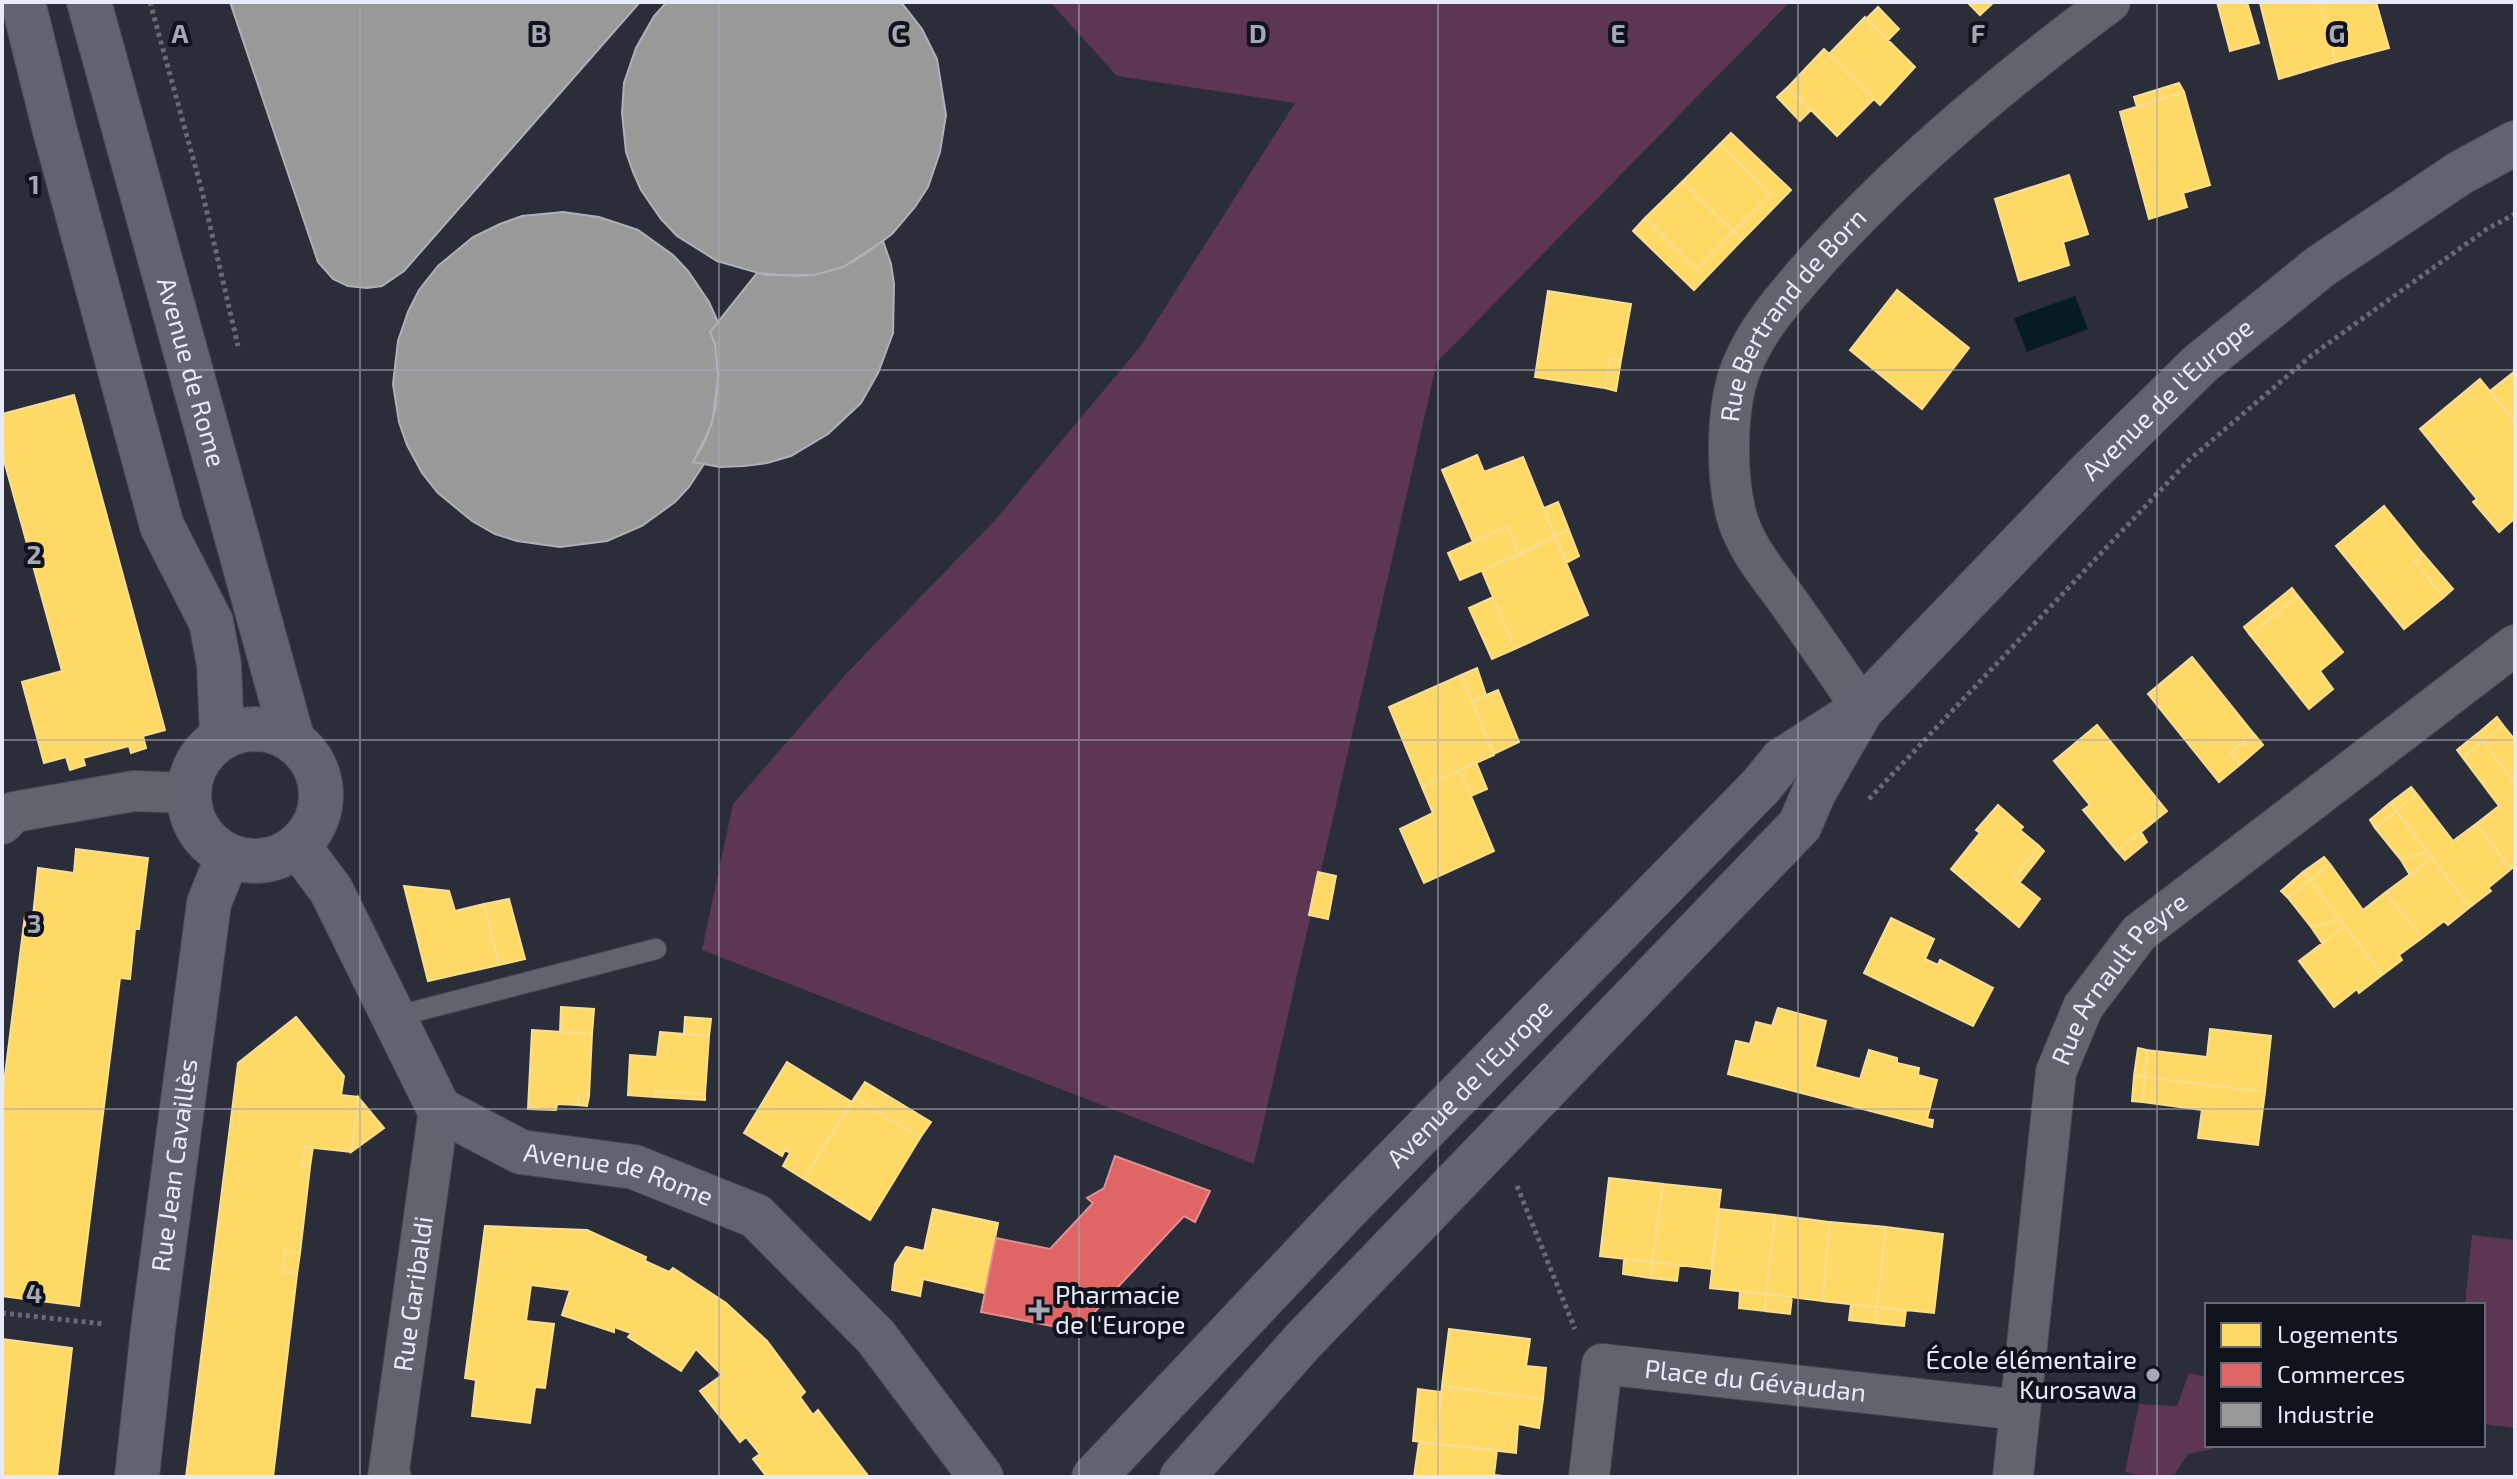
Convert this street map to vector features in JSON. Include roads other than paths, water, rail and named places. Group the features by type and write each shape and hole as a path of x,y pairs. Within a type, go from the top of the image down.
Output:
{"main road":[{"path":"23,2 162,526 211,622 219,665 222,737"},
{"name":"Avenue de Rome","path":"89,2 293,741"},
{"name":"Avenue de l'Europe","path":"1094,1477 1344,1212 1750,797 1782,760 1862,709 2086,476 2200,364 2321,266 2460,173 2515,143"},
{"name":"Avenue de l'Europe","path":"1182,1477 1303,1341 1800,825 1814,792 1862,709"},
{"path":"258,728 277,732 293,741 317,769 321,790 319,811 311,830 298,846 282,856 265,861 246,861 228,856 211,846 190,813 188,793 192,771 204,751 222,737 240,730 258,728"},
{"path":"298,846 331,890 439,1109"},
{"name":"Rue Jean Cavaillès","path":"137,1477 153,1329 209,903 228,856"},
{"name":"Avenue de Rome","path":"439,1109 521,1152 634,1167 756,1216 876,1337 981,1477"}],"street":[{"name":"Rue Bertrand de Born","path":"1862,709 1751,549 1735,511 1729,463 1731,425 1741,367 1771,312 1848,226 1925,152 2027,65 2110,2"},
{"name":"Rue Arnault Peyre","path":"2013,1477 2056,1072 2083,1007 2139,933 2515,645"},
{"path":"2,824 14,812 134,791 188,793"},
{"name":"Rue Garibaldi","path":"391,1477 388,1477 439,1109"},
{"name":"Place du Gévaudan","path":"1589,1477 1602,1364 2020,1410"}],"lane":[{"path":"394,1017 656,949"}],"place":[{"name":"Pharmacie de l'Europe","path":"1039,1310"},
{"name":"École élémentaire Kurosawa","path":"2153,1375"}]}
